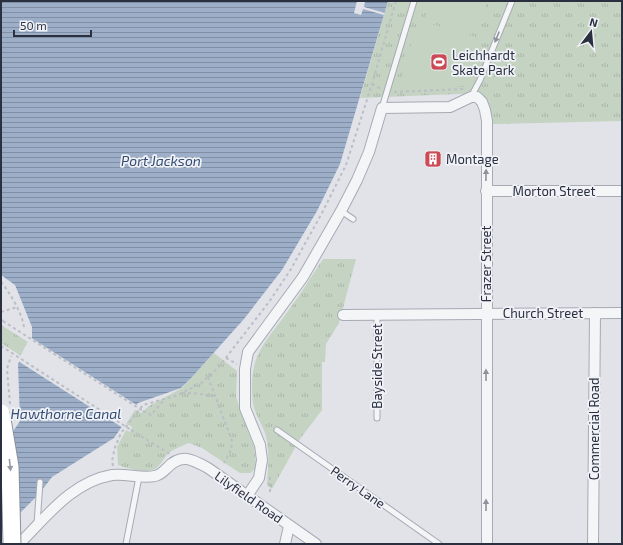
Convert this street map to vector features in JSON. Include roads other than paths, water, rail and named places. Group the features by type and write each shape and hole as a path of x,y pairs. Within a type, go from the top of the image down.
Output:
{"highway":[{"path":"5,410 16,544"}],"street":[{"path":"247,496 259,478 262,460 260,445 245,408 245,369 248,352 303,278 341,211 369,152 382,108 450,108 470,93"},
{"name":"Frazer Street","path":"470,93 482,102 487,121 487,544"},
{"name":"Morton Street","path":"486,191 622,191"},
{"name":"Church Street","path":"344,315 622,313"},
{"name":"Commercial Road","path":"593,544 595,314"},
{"name":"Lilyfield Road","path":"139,477 156,476 162,473 178,459 189,459 198,463 316,544"},
{"path":"16,544 69,494 80,487 99,478 114,475 139,477"},
{"path":"285,544 289,526"}],"lane":[{"path":"382,108 414,1"},
{"path":"470,93 480,80 512,1"},
{"path":"341,211 353,219"},
{"name":"Bayside Street","path":"377,314 377,418"},
{"name":"Perry Lane","path":"277,430 439,544"},
{"path":"126,544 139,477"},
{"path":"37,525 40,482"}],"water":[{"name":"Port Jackson","path":"1,1 388,1 340,164 317,211 282,270 244,319 181,388 138,403 114,438 52,477 39,494 1,532 1,449 20,421 18,364 32,337 32,327 15,285 1,275"}],"place":[{"name":"Leichhardt Skate Park","path":"439,62"},
{"name":"Montage","path":"433,159"}],"water label":[{"name":"Hawthorne Canal","path":"66,413"}]}
